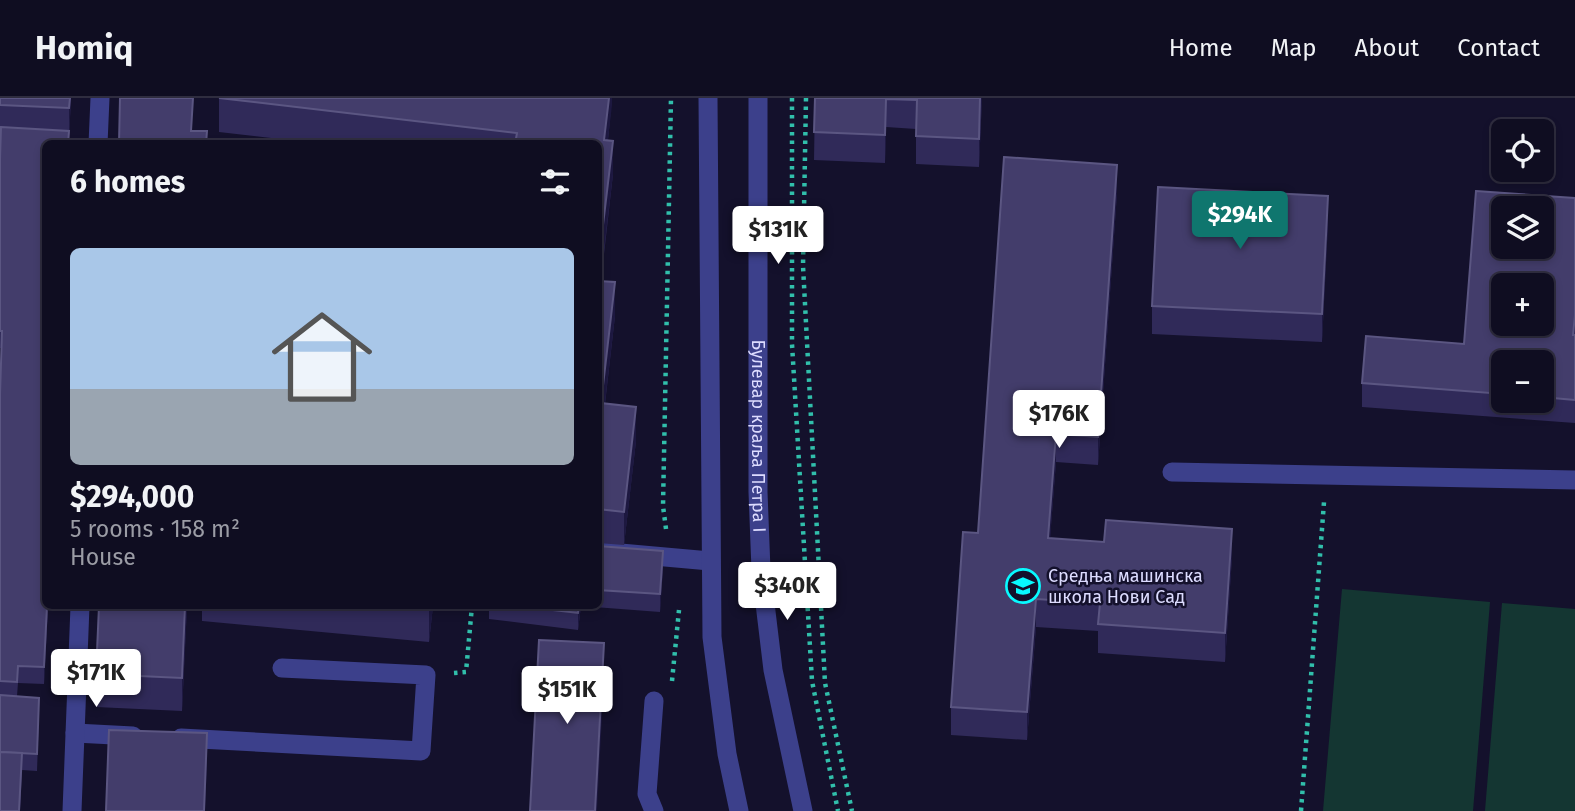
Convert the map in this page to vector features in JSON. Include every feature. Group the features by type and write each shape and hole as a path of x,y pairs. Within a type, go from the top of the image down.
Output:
{"street":[{"path":"99,140 100,98"},
{"path":"708,98 712,637 727,754 739,811"},
{"name":"Булевар краља Петра I","path":"758,98 758,492 761,570 773,670 803,811"},
{"path":"1172,472 1575,480"},
{"path":"602,551 710,561"},
{"path":"72,811 80,609"},
{"path":"75,733 421,751 426,675 282,668"},
{"path":"654,701 647,794 654,811"}],"path":[{"path":"671,98 663,506 671,557"},
{"path":"792,98 792,344 811,654 813,681 838,811"},
{"path":"806,98 803,266 825,683 852,811"},
{"path":"1301,811 1326,474"},
{"path":"426,675 466,672 472,609"}],"green space":[{"path":"1342,589 1490,602 1473,811 1323,811"},
{"path":"1502,603 1575,609 1575,811 1485,811"}],"building":[{"path":"0,98 70,98 69,108 0,105"},
{"path":"120,98 193,98 191,131 207,131 206,140 119,140"},
{"path":"219,98 609,98 604,140 613,141 602,233 602,140 516,140 517,133"},
{"path":"815,98 980,98 979,139 916,136 917,100 886,99 885,135 814,132"},
{"path":"1,127 69,131 68,140 42,140 42,609 47,609 44,667 18,666 17,682 0,681"},
{"path":"1004,157 1117,165 1098,437 1056,434 1048,538 1104,542 1106,520 1232,529 1225,633 1098,624 1100,603 1036,599 1027,712 951,707 963,532 978,533"},
{"path":"1158,187 1328,196 1322,314 1152,306"},
{"path":"1476,191 1547,196 1491,196 1491,259 1554,259 1554,197 1575,198 1575,400 1554,398 1554,350 1491,350 1491,393 1362,383 1366,336 1464,344"},
{"path":"602,281 615,282 602,394"},
{"path":"602,403 636,407 624,512 602,509"},
{"path":"602,546 663,551 660,594 602,590"},
{"path":"99,609 185,609 182,678 96,674"},
{"path":"544,609 579,609 578,613"},
{"path":"539,640 604,643 595,811 530,811"},
{"path":"0,695 39,698 37,754 0,752"},
{"path":"109,730 207,733 204,811 106,811"},
{"path":"0,752 22,753 19,811 0,811"}],"place":[{"name":"Средња машинска школа Нови Сад","path":"1023,586"}]}
